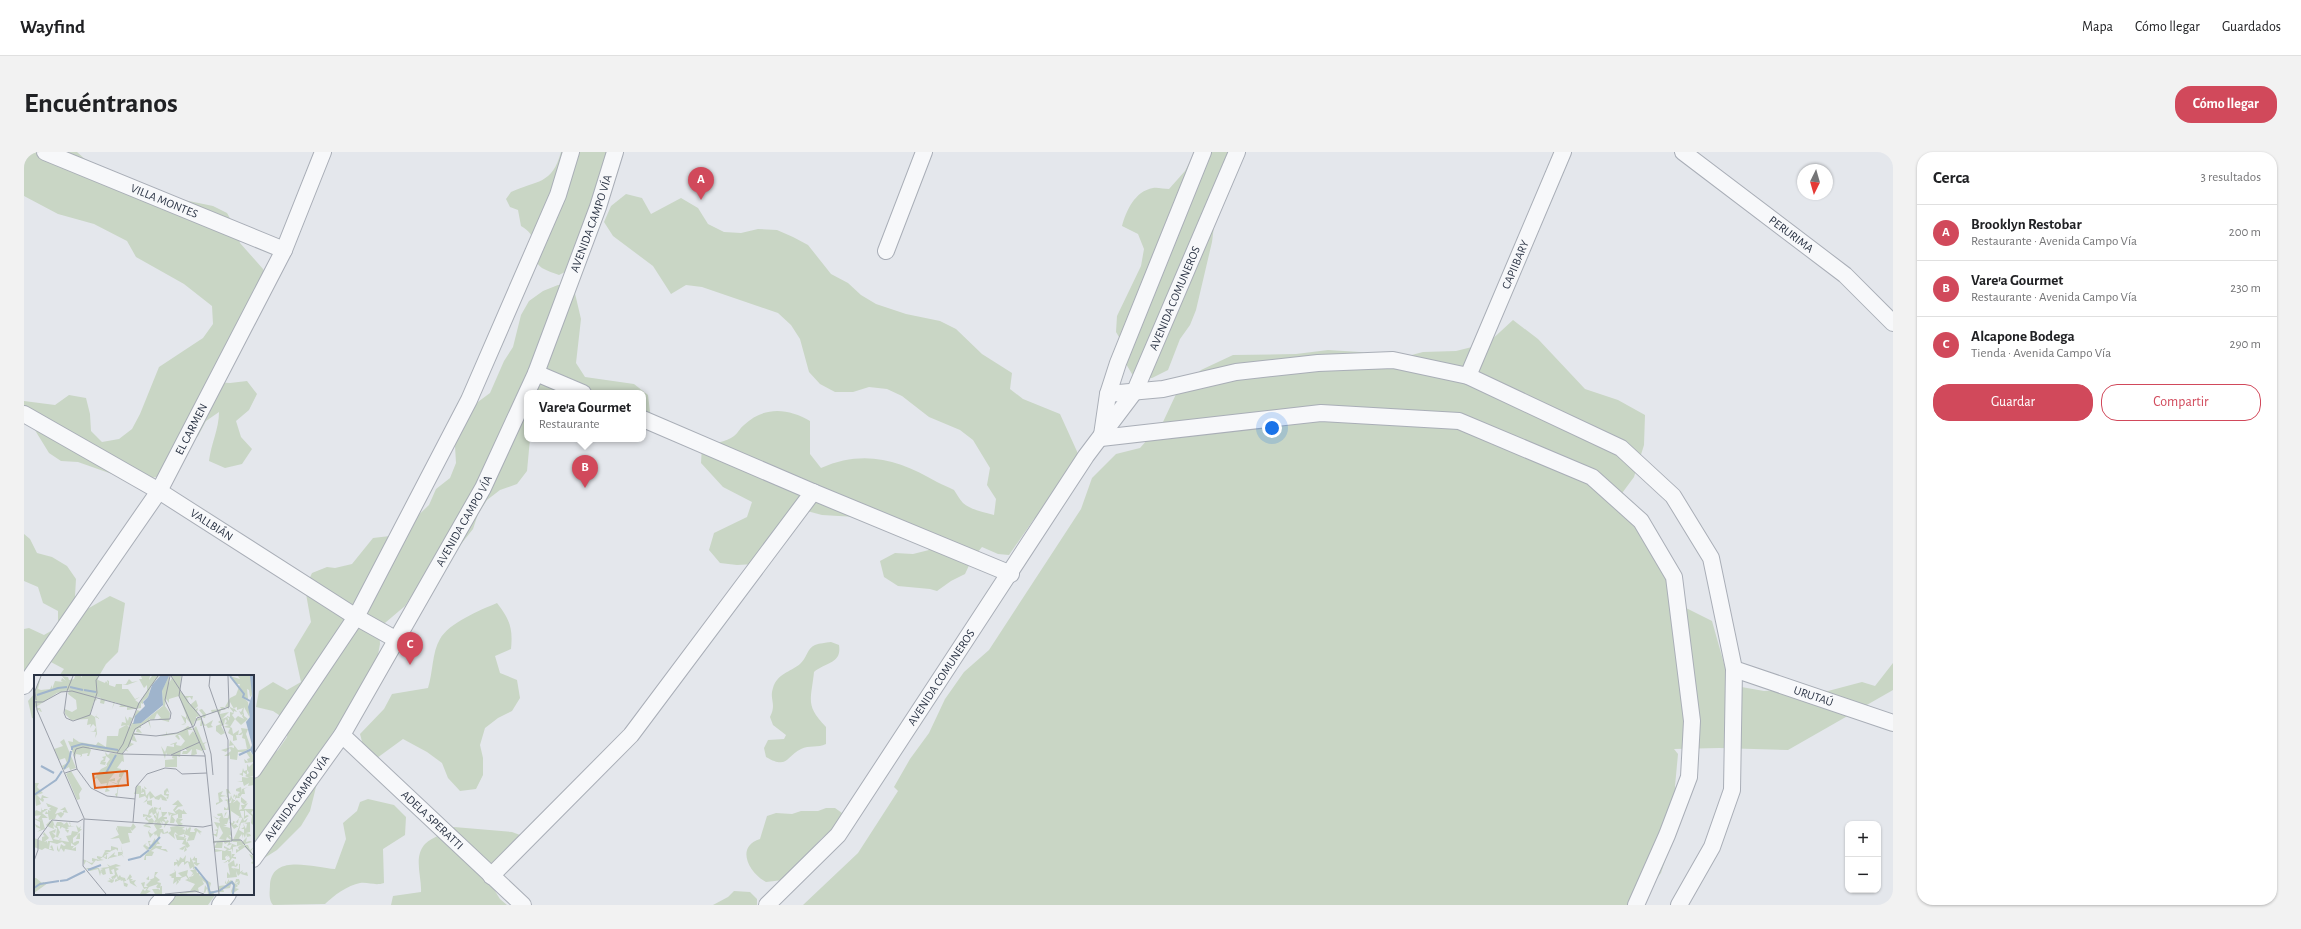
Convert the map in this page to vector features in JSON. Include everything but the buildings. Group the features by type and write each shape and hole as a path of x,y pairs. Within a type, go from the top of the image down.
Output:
{"street":[{"name":"VILLA MONTES","path":"45,152 284,250"},
{"name":"EL CARMEN","path":"24,686 159,491 284,250 323,152"},
{"path":"254,769 356,618 469,400 558,195 571,152"},
{"name":"AVENIDA CAMPO VÍA","path":"528,390 536,373 598,207 616,152"},
{"path":"886,251 924,152"},
{"path":"1203,152 1118,363 1108,394 1101,438 1321,413 1459,421 1592,477 1641,521 1674,577 1692,721 1689,777 1640,904"},
{"name":"AVENIDA COMUNEROS","path":"766,905 838,835 1011,574 1086,456 1135,391 1237,152"},
{"name":"CAPIIBARY","path":"1468,376 1563,152"},
{"name":"PERURIMA","path":"1683,152 1845,275 1893,323"},
{"path":"1108,394 1163,389 1236,372 1318,363 1393,360 1468,376 1620,448 1673,496 1711,558 1734,669 1732,790 1712,847 1679,905"},
{"path":"536,373 576,390"},
{"name":"AVENIDA CAMPO VÍA","path":"254,858 342,735 483,488 524,399"},
{"name":"VALLBIÁN","path":"24,414 159,491 356,618 397,640"},
{"path":"646,420 813,492 1011,574"},
{"path":"491,876 631,735 813,492"},
{"name":"URUTAÚ","path":"1734,669 1893,723"},
{"name":"ADELA SPERATTI","path":"342,735 491,876 524,905"},
{"path":"157,905 166,895"},
{"path":"220,905 227,895"}],"green space":[{"path":"24,152 77,152 87,161 179,199 213,206 227,213 235,227 240,243 263,269 270,284 245,344 233,356 214,382 230,383 247,381 257,394 249,410 236,421 241,437 252,449 242,464 225,468 209,461 218,424 219,412 206,421 198,436 166,474 149,479 112,474 78,462 61,461 49,453 30,422 24,418 24,401 55,405 69,395 86,398 90,414 91,431 102,442 119,439 132,429 140,414 159,367 203,338 213,324 212,306 184,284 136,257 127,241 94,224 58,214 24,196"},
{"path":"561,152 616,152 567,271 559,275 542,268 538,264 532,236 521,226 518,210 510,207 506,199 511,192 536,183 548,176 557,163"},
{"path":"1195,152 1243,152 1216,210 1212,242 1196,310 1190,325 1180,339 1168,370 1152,378 1135,379 1126,364 1125,347 1116,332 1117,316 1141,266 1144,249 1138,234 1122,226 1126,214 1136,197 1153,188 1169,189 1185,171"},
{"path":"626,194 642,198 651,214 681,198 698,208 708,224 724,232 741,233 758,229 777,230 808,245 831,274 848,283 861,295 876,304 906,314 940,321 956,329 982,354 1012,373 1010,389 1023,399 1060,414 1080,458 1056,509 1034,519 1009,555 998,554 982,547 972,559 965,574 951,581 937,591 898,586 884,577 880,561 895,553 913,554 929,550 919,537 856,517 822,515 807,511 755,564 737,565 720,563 709,550 714,533 747,517 752,502 723,487 701,463 702,446 731,438 752,419 768,412 776,411 793,413 810,421 810,454 821,468 837,462 852,459 867,458 895,463 923,474 954,490 966,505 994,515 996,499 987,485 990,468 973,440 960,430 929,417 902,396 887,389 869,387 853,392 835,392 820,384 809,372 800,339 791,325 778,313 702,287 686,285 671,294 653,266 613,236 604,222 611,206"},
{"path":"558,285 573,285 581,319 576,363 585,377 634,384 642,390 524,390 524,442 530,442 527,471 517,484 500,490 487,500 478,514 473,529 450,558 423,578 405,606 379,628 380,644 377,660 318,779 310,811 301,826 277,850 254,864 254,769 278,750 287,737 288,721 273,711 256,707 259,691 273,682 287,690 301,682 294,650 311,622 305,588 312,573 327,567 335,568 352,564 373,538 390,536 405,528 429,505 436,489 450,478 456,463 455,446 463,413 490,393 504,361 513,347 521,315 529,301 543,291"},
{"path":"1513,320 1538,339 1585,389 1618,400 1645,415 1644,445 1634,477 1614,504 1641,521 1684,607 1712,621 1730,685 1764,691 1797,689 1828,691 1862,682 1875,686 1893,663 1893,690 1788,750 1719,748 1674,749 1678,754 1675,786 1681,811 1661,873 1637,900 1637,905 803,905 858,853 898,791 894,787 910,759 929,733 945,699 964,672 989,650 1081,509 1092,478 1116,454 1140,448 1163,422 1177,392 1201,370 1233,355 1296,354 1328,350 1360,352 1393,360 1423,352 1456,351 1488,343"},
{"path":"646,393 648,395 650,412 646,417"},
{"path":"24,534 30,539 37,553 52,557 67,566 76,579 75,596 82,612 110,596 125,603 118,652 106,664 100,675 60,675 64,669 49,661 37,675 34,675 34,679 27,687 24,694 24,629 29,628 44,635 58,627 58,611 43,603 38,587 24,581"},
{"path":"497,603 510,624 512,642 511,649 495,656 500,673 517,680 520,698 512,711 498,718 485,728 480,745 483,758 483,775 476,789 460,791 448,778 442,763 427,752 403,739 377,758 364,749 360,734 384,709 392,694 428,688 435,650 444,633 458,622"},
{"path":"831,642 839,645 838,656 832,662 814,672 811,696 812,708 819,720 826,727 826,744 801,749 783,762 773,761 766,757 764,748 768,740 784,739 786,735 773,725 770,717 773,708 772,692 775,683 781,676 800,664 812,646"},
{"path":"34,694 34,719 32,718 28,701"},
{"path":"368,799 394,805 406,817 405,835 383,849 384,883 355,884 341,891 325,904 273,905 270,898 270,884 273,874 279,868 296,864 335,869 346,839 343,823 357,811 360,802"},
{"path":"826,808 835,808 842,813 842,822 822,838 783,880 766,882 754,873 747,860 746,854 752,843 760,839 767,816 776,813 792,814 801,811 818,811"},
{"path":"454,827 512,832 520,835 519,843 487,878 500,899 507,905 391,905 393,896 421,892 419,855 421,849 435,837"},
{"path":"734,891 750,892 757,899 757,905 713,905 728,897"},
{"path":"163,895 215,895 208,905 155,905"}],"place":[{"name":"Brooklyn Restobar","path":"701,200"},
{"name":"Vare'a Gourmet","path":"585,488"},
{"name":"Alcapone Bodega","path":"410,665"}]}
